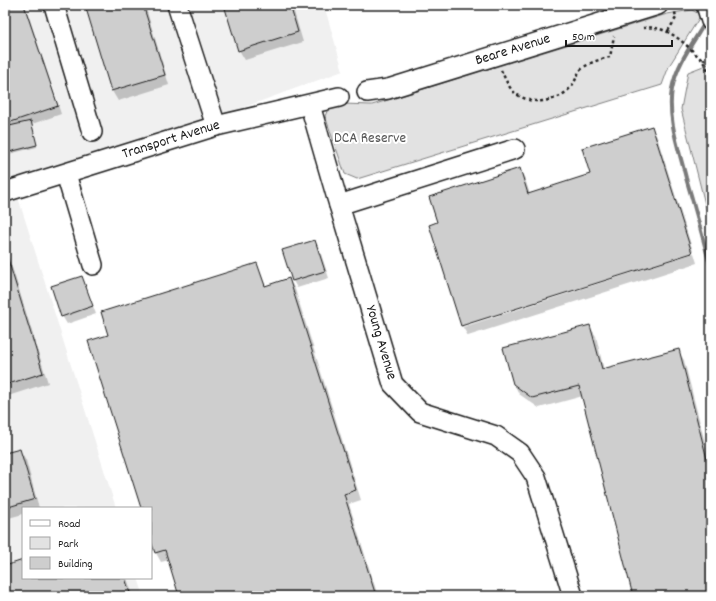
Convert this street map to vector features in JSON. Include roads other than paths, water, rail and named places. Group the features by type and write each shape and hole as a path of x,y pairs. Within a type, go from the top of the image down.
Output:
{"street":[{"path":"54,5 92,132"},
{"path":"177,5 216,126"},
{"name":"Beare Avenue","path":"367,92 388,89 658,5"},
{"path":"706,5 711,20"},
{"name":"Transport Avenue","path":"5,192 216,126 310,105 338,97"},
{"name":"Young Avenue","path":"310,105 393,384 420,412 496,436 520,453 536,477 573,596"},
{"path":"339,205 515,149"},
{"path":"66,174 93,265"}],"waterway":[{"path":"706,21 686,54 674,80 671,111 677,145 711,269"}],"park label":[{"name":"DCA Reserve","path":"370,139"}]}
